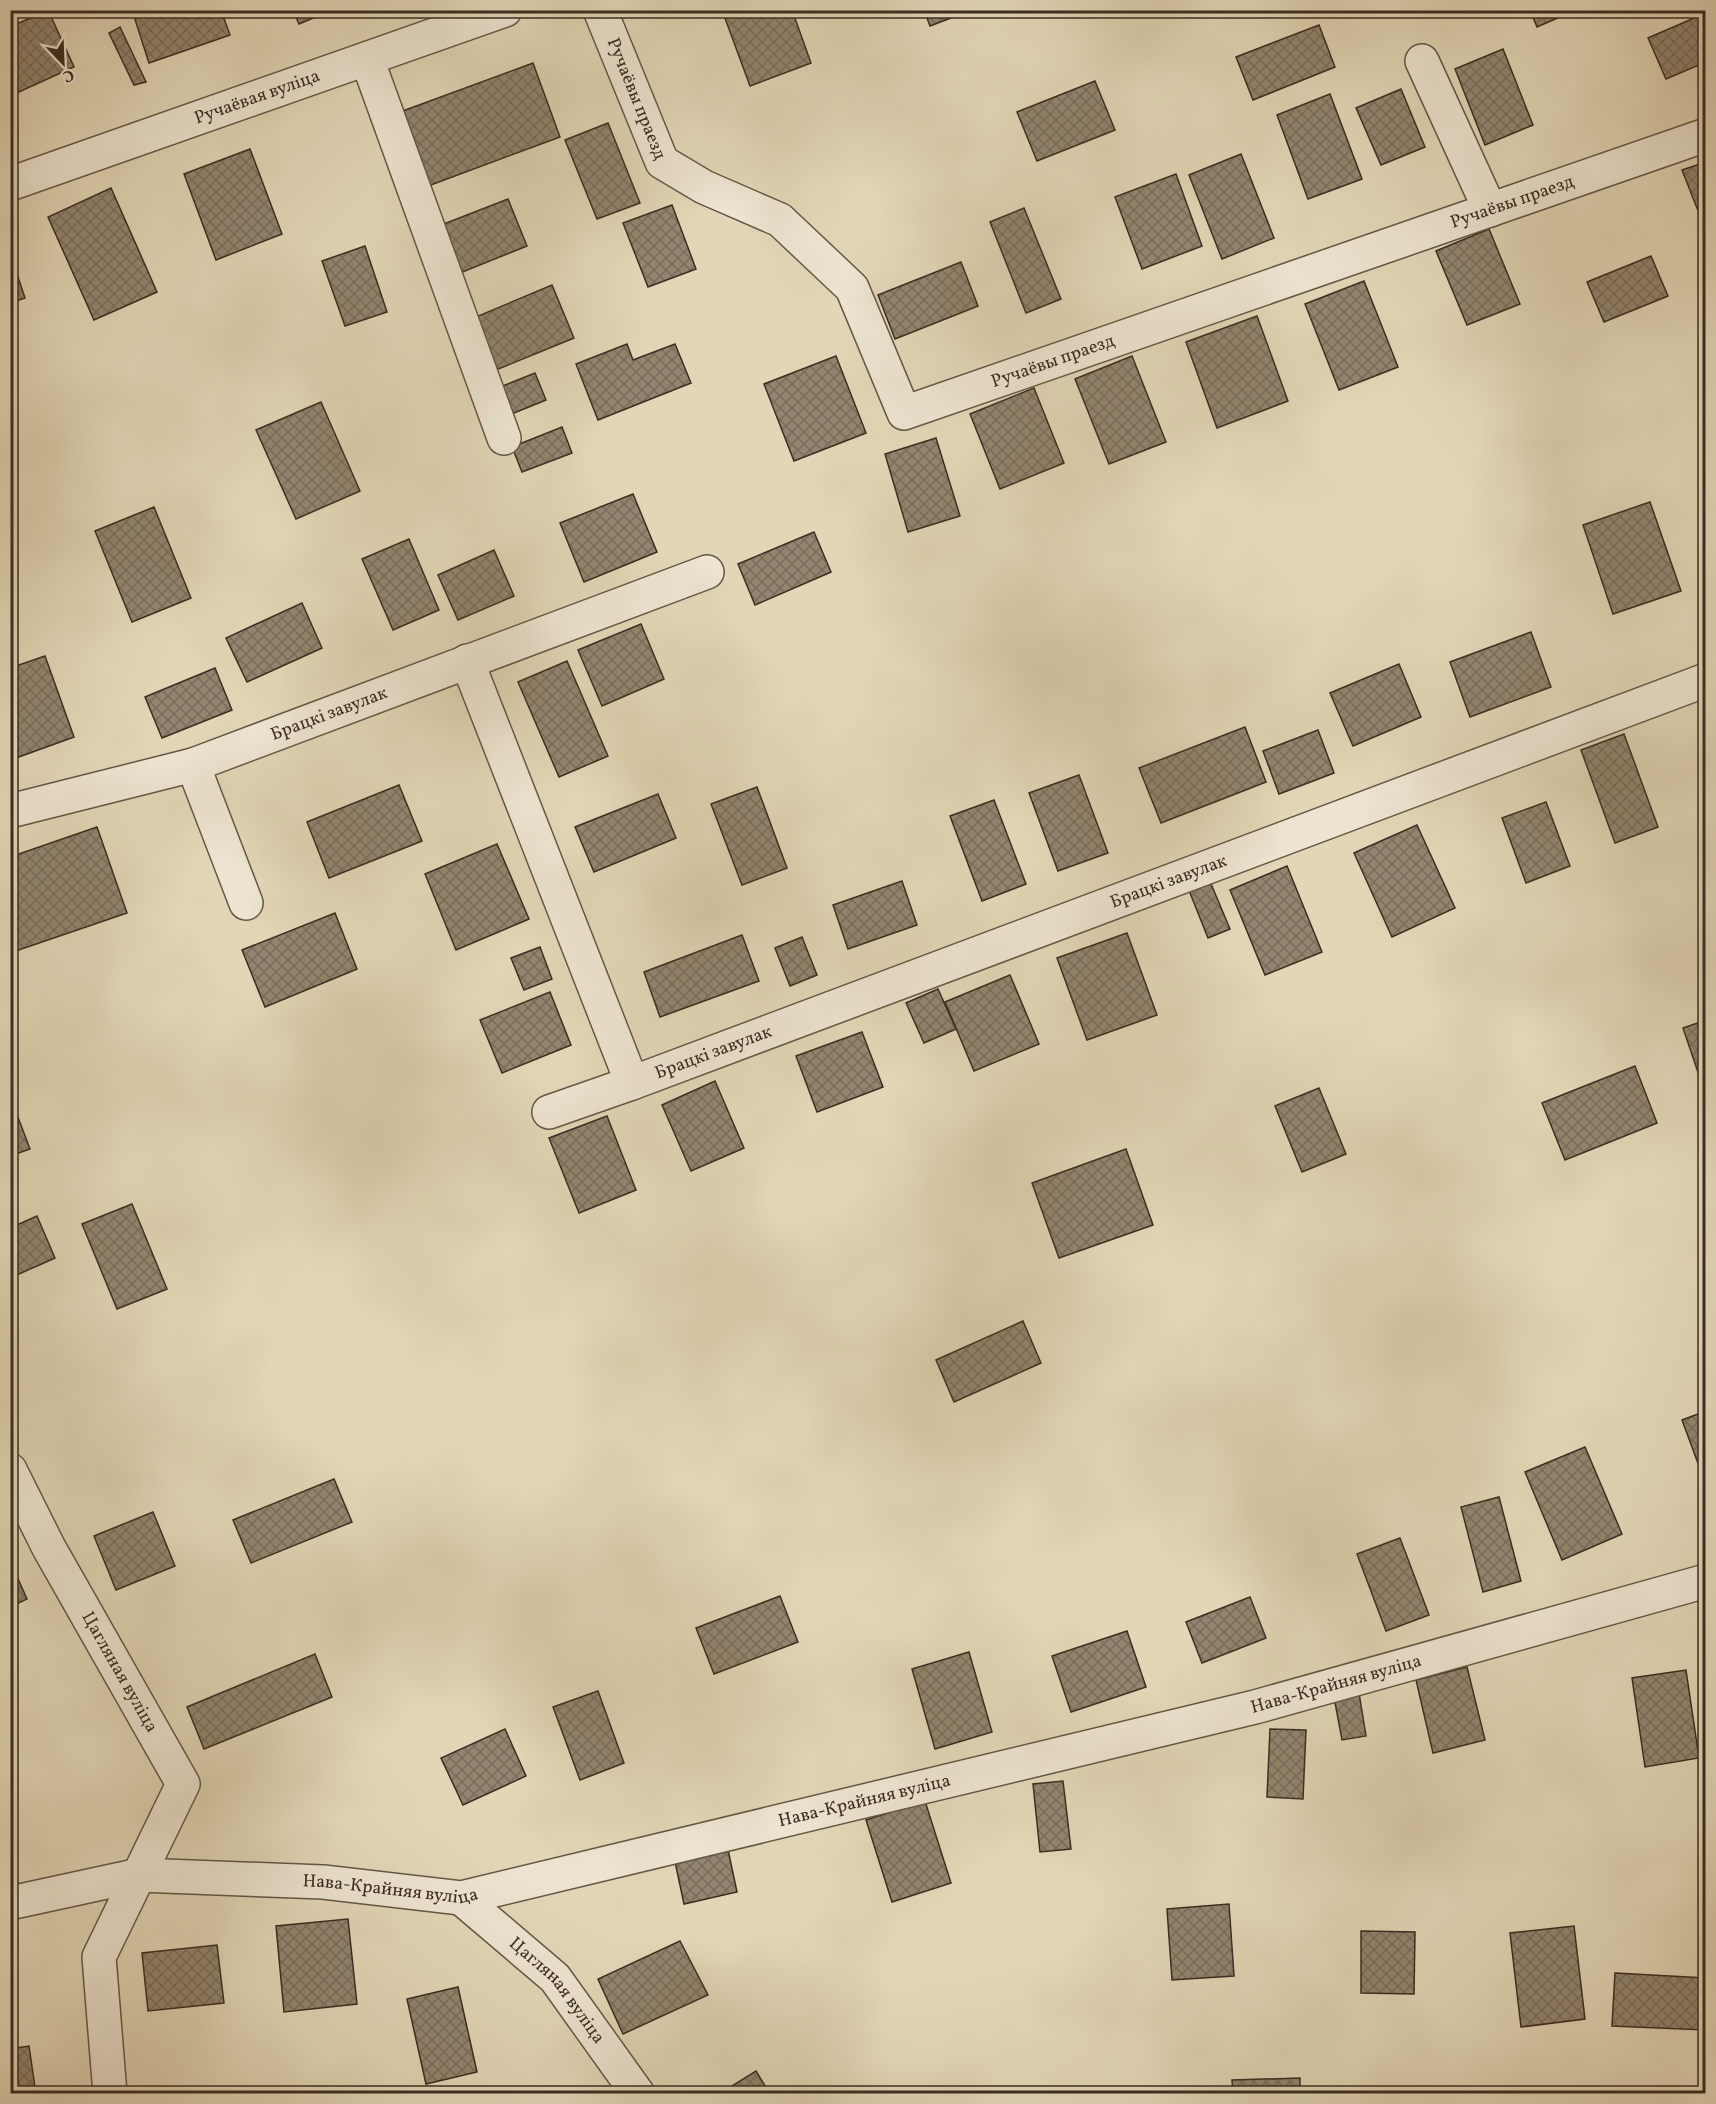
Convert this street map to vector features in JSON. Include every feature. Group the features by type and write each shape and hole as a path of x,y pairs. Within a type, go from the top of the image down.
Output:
{"street":[{"name":"Ручаёвая вуліца","path":"10,184 505,10"},
{"name":"Ручаёвы праезд","path":"600,10 662,162 704,187 780,220 852,288 904,414 1706,135"},
{"path":"368,59 504,438"},
{"path":"1422,61 1490,210"},
{"name":"Брацкі завулак","path":"10,811 193,765 706,572"},
{"name":"Брацкі завулак","path":"466,661 632,1083"},
{"name":"Брацкі завулак","path":"549,1112 632,1083 1706,680"},
{"path":"193,765 246,903"},
{"name":"Цагляная вуліца","path":"10,1470 50,1548 183,1784 139,1875"},
{"name":"Нава-Крайняя вуліца","path":"10,1903 139,1875 323,1882 462,1898 1255,1707 1706,1581"},
{"path":"110,2094 99,1957 139,1875"},
{"name":"Цагляная вуліца","path":"462,1898 555,1978 638,2094"}],"building":[{"path":"48,10 74,67 10,96 10,27"},
{"path":"132,10 221,10 230,35 149,63"},
{"path":"293,10 316,10 318,16 299,24"},
{"path":"722,10 792,10 811,63 750,86"},
{"path":"924,10 972,10 930,26"},
{"path":"1530,10 1576,10 1537,27"},
{"path":"1706,13 1706,62 1666,79 1648,38"},
{"path":"1319,25 1335,67 1253,100 1236,57"},
{"path":"120,27 146,82 134,85 109,33"},
{"path":"1503,49 1533,125 1485,145 1455,69"},
{"path":"533,63 560,137 428,186 400,112"},
{"path":"1095,81 1115,130 1037,161 1017,112"},
{"path":"1401,89 1425,147 1381,165 1356,108"},
{"path":"1330,94 1362,179 1308,199 1277,115"},
{"path":"608,123 640,203 597,219 565,140"},
{"path":"250,149 282,234 216,260 184,174"},
{"path":"1241,154 1274,238 1222,259 1189,175"},
{"path":"1706,162 1706,231 1682,170"},
{"path":"1176,174 1202,246 1142,269 1115,197"},
{"path":"111,188 157,292 94,320 48,217"},
{"path":"508,199 527,246 450,277 431,229"},
{"path":"672,205 696,269 648,287 623,223"},
{"path":"1024,208 1061,299 1026,313 990,222"},
{"path":"1489,229 1520,304 1467,325 1436,251"},
{"path":"365,246 387,312 345,326 322,261"},
{"path":"10,253 25,298 10,303"},
{"path":"1651,256 1668,296 1604,322 1587,282"},
{"path":"961,262 978,306 895,339 878,295"},
{"path":"1364,281 1398,367 1339,390 1305,304"},
{"path":"552,285 574,338 491,372 469,320"},
{"path":"1257,316 1288,401 1217,428 1186,342"},
{"path":"627,344 633,360 675,344 691,383 598,420 576,364"},
{"path":"836,356 866,433 794,461 764,384"},
{"path":"1132,356 1166,442 1109,464 1075,379"},
{"path":"535,373 546,400 504,417 493,390"},
{"path":"1034,388 1064,463 1000,489 970,414"},
{"path":"321,402 360,491 296,519 256,430"},
{"path":"562,427 572,453 522,472 512,447"},
{"path":"936,438 960,516 908,532 885,454"},
{"path":"633,494 657,552 584,582 560,523"},
{"path":"1650,502 1681,591 1613,614 1583,525"},
{"path":"154,507 191,598 132,622 95,531"},
{"path":"814,532 831,572 755,605 738,564"},
{"path":"409,539 439,610 393,630 362,559"},
{"path":"494,550 514,596 458,620 438,575"},
{"path":"302,603 322,648 247,682 226,638"},
{"path":"641,624 664,679 602,706 578,650"},
{"path":"1531,632 1551,687 1470,717 1450,662"},
{"path":"45,656 74,737 16,758 10,743 10,668"},
{"path":"567,661 608,756 559,777 518,682"},
{"path":"1399,664 1421,717 1353,746 1330,693"},
{"path":"215,668 232,710 162,738 145,697"},
{"path":"1245,727 1266,782 1161,823 1139,768"},
{"path":"1318,730 1334,773 1279,794 1263,751"},
{"path":"1624,734 1658,827 1615,843 1581,750"},
{"path":"1079,775 1108,853 1058,871 1029,793"},
{"path":"399,785 422,841 329,878 307,822"},
{"path":"757,787 787,868 742,885 711,804"},
{"path":"658,794 676,838 594,872 575,827"},
{"path":"994,800 1026,884 982,901 950,816"},
{"path":"1546,802 1570,866 1526,883 1502,818"},
{"path":"1417,825 1455,908 1392,937 1354,853"},
{"path":"97,827 127,913 10,953 10,857"},
{"path":"497,844 529,919 456,950 425,874"},
{"path":"1287,866 1322,952 1265,975 1230,890"},
{"path":"1209,879 1230,929 1208,938 1188,888"},
{"path":"902,881 917,925 848,949 833,905"},
{"path":"335,913 357,969 265,1007 242,950"},
{"path":"1127,933 1157,1015 1087,1040 1057,958"},
{"path":"742,935 759,981 660,1017 644,972"},
{"path":"802,937 817,975 790,986 775,948"},
{"path":"540,947 552,979 524,990 511,958"},
{"path":"1010,975 1039,1044 974,1071 945,1002"},
{"path":"938,989 956,1029 924,1043 906,1003"},
{"path":"550,992 571,1045 502,1073 480,1020"},
{"path":"1706,1020 1706,1096 1683,1028"},
{"path":"862,1032 883,1087 817,1112 796,1056"},
{"path":"1635,1066 1657,1123 1565,1160 1542,1103"},
{"path":"715,1081 744,1148 691,1171 662,1105"},
{"path":"1319,1088 1346,1154 1302,1172 1275,1106"},
{"path":"13,1104 30,1149 10,1156 10,1105"},
{"path":"607,1116 636,1190 579,1213 549,1138"},
{"path":"1126,1149 1153,1225 1059,1258 1032,1183"},
{"path":"132,1204 167,1289 117,1309 82,1224"},
{"path":"37,1216 55,1258 10,1278 10,1228"},
{"path":"1023,1321 1041,1363 954,1402 936,1360"},
{"path":"1706,1411 1706,1485 1682,1420"},
{"path":"1585,1447 1622,1534 1562,1560 1525,1472"},
{"path":"334,1479 352,1522 251,1563 233,1520"},
{"path":"1499,1497 1521,1581 1483,1592 1461,1507"},
{"path":"153,1512 175,1566 116,1590 94,1536"},
{"path":"1400,1538 1429,1615 1386,1631 1357,1554"},
{"path":"10,1561 27,1599 10,1607"},
{"path":"780,1596 798,1642 714,1674 696,1628"},
{"path":"1250,1597 1266,1638 1202,1663 1186,1622"},
{"path":"1127,1631 1146,1687 1071,1712 1052,1656"},
{"path":"969,1652 992,1732 935,1749 912,1669"},
{"path":"315,1654 332,1697 204,1749 187,1707"},
{"path":"1467,1667 1485,1740 1433,1753 1416,1680"},
{"path":"1686,1670 1699,1758 1645,1767 1632,1678"},
{"path":"598,1691 624,1763 580,1780 553,1707"},
{"path":"1359,1693 1366,1736 1342,1740 1334,1697"},
{"path":"505,1729 526,1776 463,1805 441,1758"},
{"path":"1270,1729 1306,1730 1303,1799 1267,1797"},
{"path":"1063,1781 1071,1849 1040,1852 1033,1784"},
{"path":"925,1801 951,1883 892,1902 866,1820"},
{"path":"727,1845 737,1892 684,1904 674,1857"},
{"path":"1229,1904 1234,1976 1172,1980 1167,1909"},
{"path":"348,1919 357,2004 284,2012 276,1926"},
{"path":"1574,1926 1585,2019 1521,2027 1510,1933"},
{"path":"1361,1931 1415,1932 1414,1994 1361,1993"},
{"path":"680,1941 708,1995 623,2034 598,1979"},
{"path":"217,1945 224,2003 148,2011 142,1953"},
{"path":"1615,1973 1706,1978 1706,2030 1612,2026"},
{"path":"458,1987 477,2072 426,2084 407,1999"},
{"path":"29,2046 36,2094 10,2094 10,2049"},
{"path":"756,2071 770,2094 719,2094"},
{"path":"1300,2078 1300,2094 1233,2094 1232,2080"}]}
